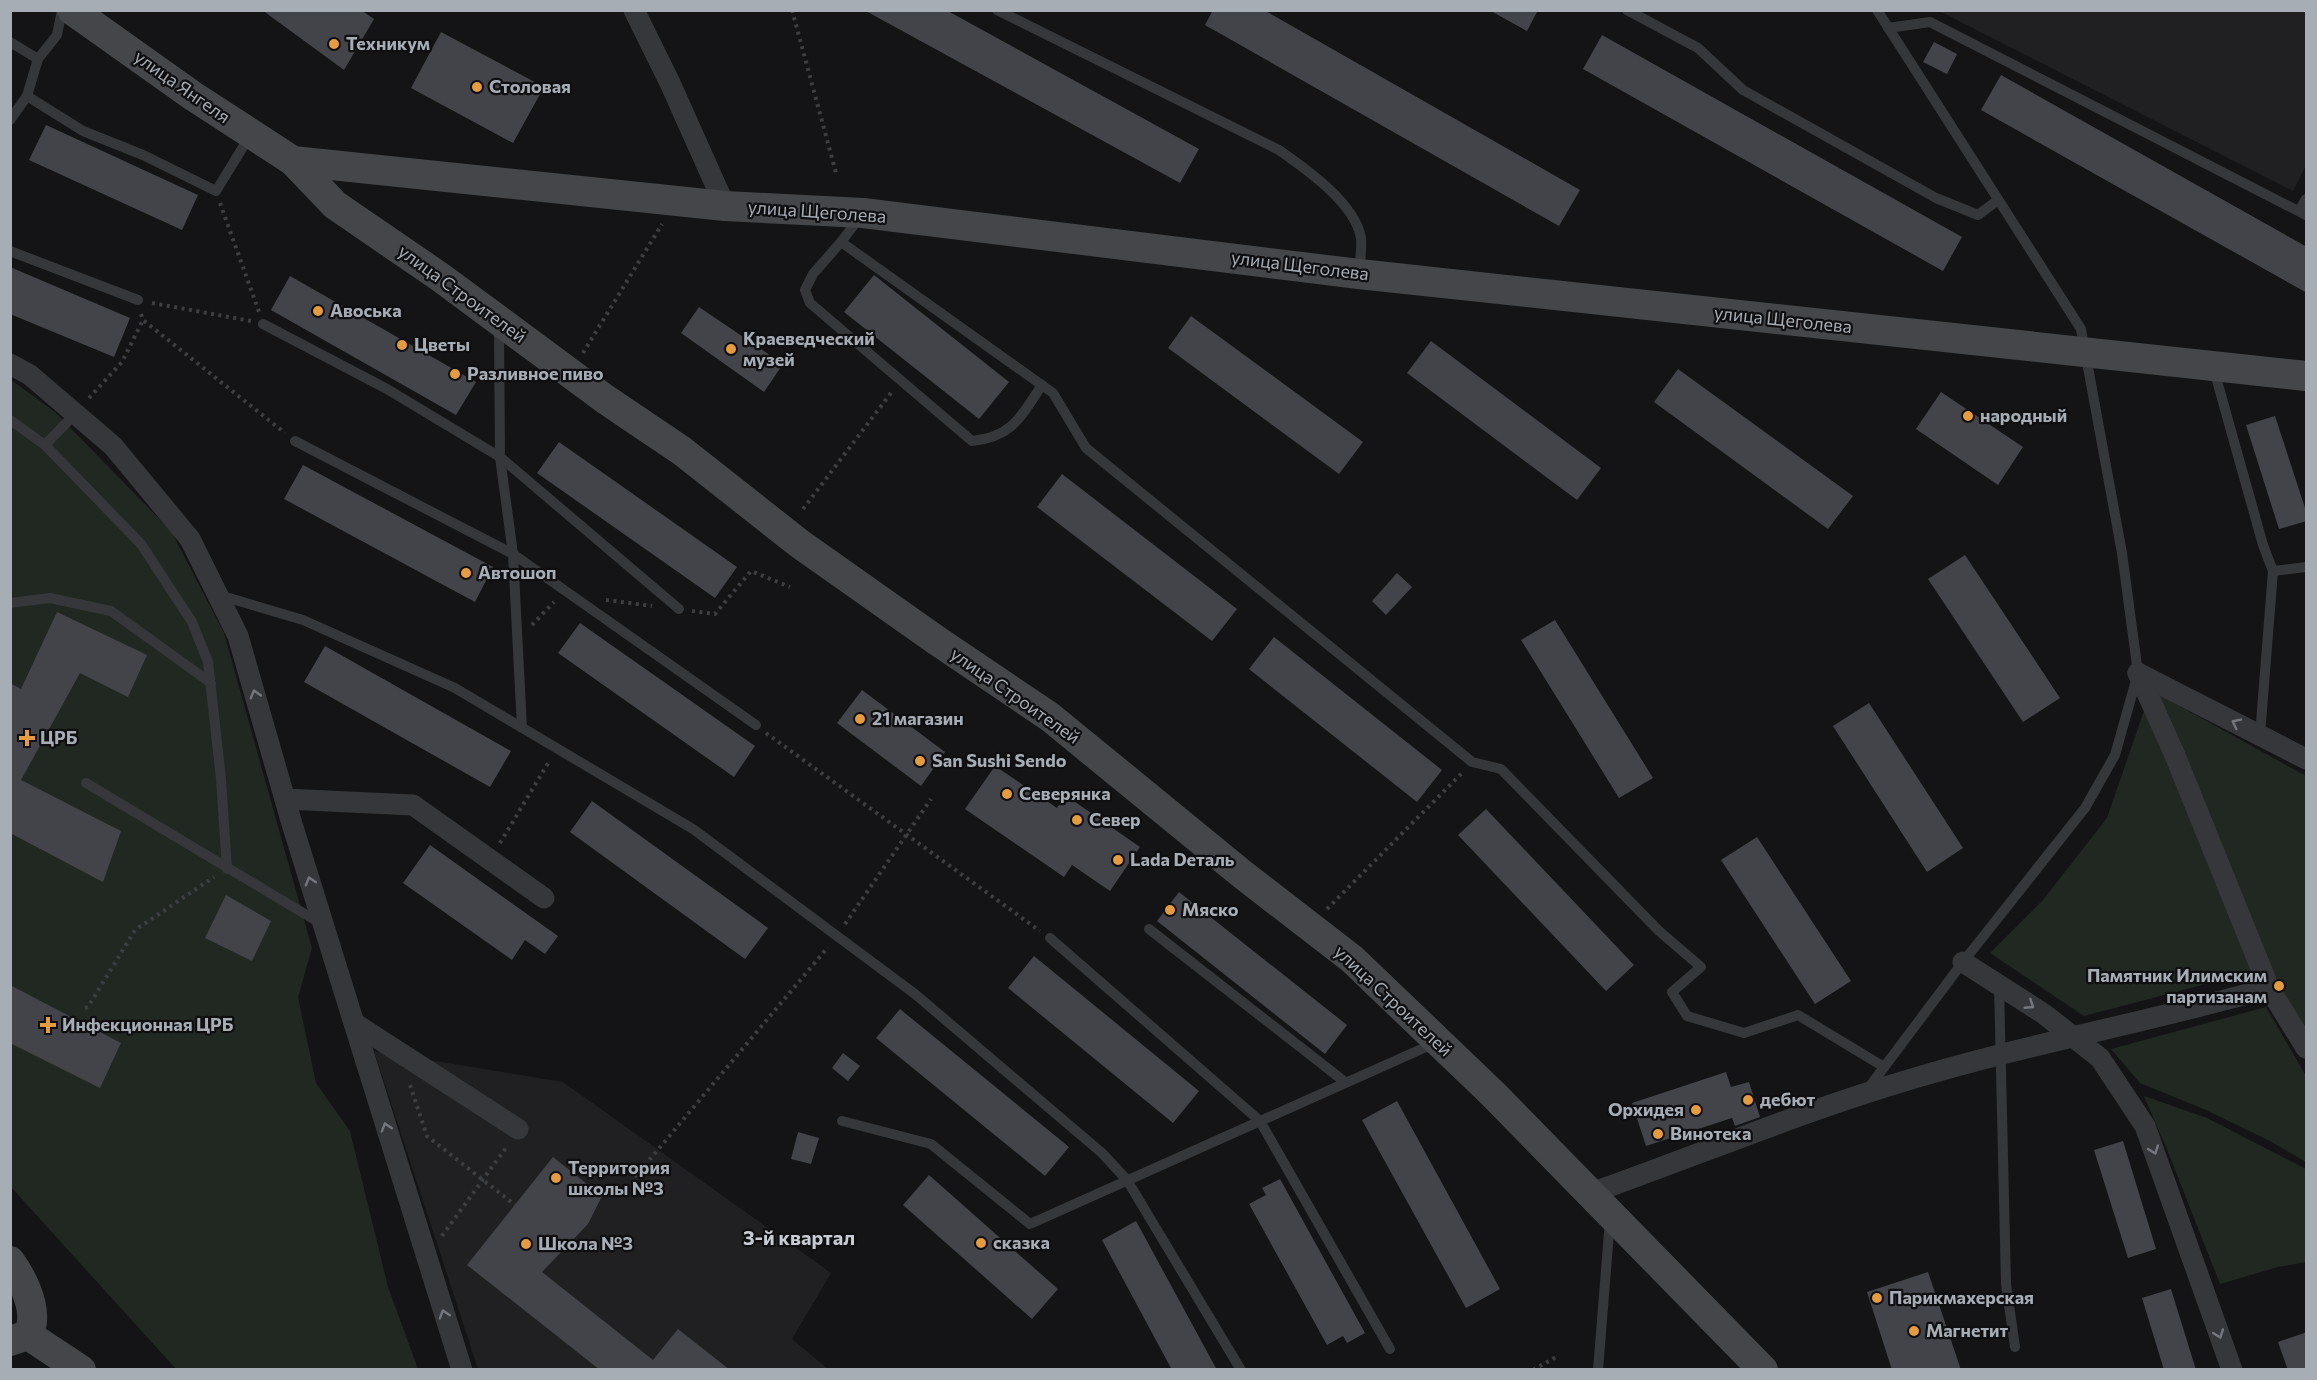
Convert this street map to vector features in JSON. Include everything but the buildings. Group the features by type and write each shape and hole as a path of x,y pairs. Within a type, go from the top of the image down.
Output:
{"street":[{"name":"улица Янгеля","path":"72,10 293,161"},
{"path":"634,10 670,83 725,206"},
{"name":"улица Щеголева","path":"293,161 725,206 863,213 1359,274 2307,376"},
{"name":"улица Строителей","path":"293,161 335,204 605,399 682,450 800,544 1050,717 1352,959 1493,1094 1760,1368"},
{"path":"10,363 30,375 113,446 190,539 238,636 323,925 462,1370"},
{"path":"2138,673 2307,759"},
{"path":"2138,673 2174,753 2269,988 2307,1048"},
{"path":"285,799 413,805 544,898"},
{"path":"1963,962 2044,1014 2100,1058 2145,1126 2232,1370"},
{"path":"1600,1204 1905,1081 2000,1054 2269,988"},
{"path":"354,1023 519,1129"},
{"path":"10,1261 31,1306 32,1322 19,1338 81,1370"}],"lane":[{"path":"10,120 27,96 38,59 57,36 62,10"},
{"path":"997,10 1279,150 1316,176 1350,213 1361,238 1359,274"},
{"path":"1627,10 1698,48 1743,90 1936,198 1978,215 1998,200"},
{"path":"1863,1096 1963,962 2085,808 2115,755 2138,673 2122,553 2081,330 1877,10"},
{"path":"1888,28 1929,22 2303,213 2307,199"},
{"path":"10,42 38,59"},
{"path":"27,96 83,131 143,154 216,191 251,134"},
{"path":"863,213 813,274 805,290 810,303 972,441 989,439 1014,426 1042,385"},
{"path":"841,242 1053,393 1086,448 1472,762 1501,770 1659,931 1701,968 1672,992 1687,1016 1744,1033 1798,1014 1884,1067"},
{"path":"10,251 138,300"},
{"path":"500,321 500,457 513,554 522,728"},
{"path":"263,324 387,388 500,457 679,609"},
{"path":"2213,367 2272,571 2260,735"},
{"path":"45,445 75,414"},
{"path":"10,420 45,445 141,544 192,622 208,662 211,682 227,869"},
{"path":"295,441 513,554 756,725"},
{"path":"2272,571 2307,567"},
{"path":"217,594 314,625 455,688 693,830 915,994 1102,1153 1127,1180 1241,1370"},
{"path":"10,603 50,598 111,611 211,682"},
{"path":"86,783 323,925"},
{"path":"1149,929 1345,1083"},
{"path":"1050,938 1260,1121 1390,1349"},
{"path":"1999,985 2006,1284 2015,1347"},
{"path":"842,1120 931,1144 1030,1224 1438,1041"},
{"path":"1598,1370 1600,1204"}],"path":[{"path":"792,10 836,173"},
{"path":"216,191 263,324"},
{"path":"570,372 677,200"},
{"path":"263,324 138,300 143,320 295,441"},
{"path":"75,414 122,362 143,320"},
{"path":"803,509 901,380"},
{"path":"756,725 1050,938"},
{"path":"490,860 556,748"},
{"path":"1310,927 1472,762"},
{"path":"634,1177 837,936 931,799"},
{"path":"85,1008 88,1007 135,930 227,869"},
{"path":"399,1052 427,1136 514,1205"},
{"path":"427,1257 519,1129"},
{"path":"1533,1370 1556,1358"}],"shaded area":[{"path":"1939,11 2304,11 2306,16 2306,165 2293,191"},
{"path":"10,379 55,412 171,531 224,633 312,948 298,997 316,1083 350,1131 388,1287 418,1369 176,1369 11,1187"},
{"path":"2156,693 2306,776 2306,1031 2273,980"},
{"path":"2145,708 2252,972 2084,1016 1990,953 2043,900 2107,818"},
{"path":"2266,1007 2306,1076 2306,1162 2270,1141 2206,1110 2140,1083 2111,1049"},
{"name":"Территория школы №3","path":"374,1051 563,1082 831,1273 792,1339 828,1369 478,1369"},
{"path":"2144,1096 2207,1118 2306,1169 2306,1262 2278,1267 2220,1284"}],"place":[{"name":"Техникум","path":"334,44"},
{"name":"Столовая","path":"477,87"},
{"name":"Авоська","path":"318,311"},
{"name":"Цветы","path":"402,345"},
{"name":"Краеведческий музей","path":"731,349"},
{"name":"Разливное пиво","path":"455,374"},
{"name":"народный","path":"1968,416"},
{"name":"Автошоп","path":"466,573"},
{"name":"21 магазин","path":"860,719"},
{"name":"ЦРБ","path":"27,738"},
{"name":"San Sushi Sendo","path":"920,761"},
{"name":"Северянка","path":"1007,794"},
{"name":"Север","path":"1077,820"},
{"name":"Lada Dеталь","path":"1118,860"},
{"name":"Мяско","path":"1170,910"},
{"name":"Памятник Илимским партизанам","path":"2279,986"},
{"name":"Инфекционная ЦРБ","path":"48,1025"},
{"name":"дебют","path":"1748,1100"},
{"name":"Орхидея","path":"1696,1110"},
{"name":"Винотека","path":"1658,1134"},
{"name":"Территория школы №3","path":"556,1178"},
{"name":"сказка","path":"981,1243"},
{"name":"Школа №3","path":"526,1244"},
{"name":"Парикмахерская","path":"1877,1298"},
{"name":"Магнетит","path":"1914,1331"}],"district":[{"name":"3-й квартал","path":"799,1238"}]}
